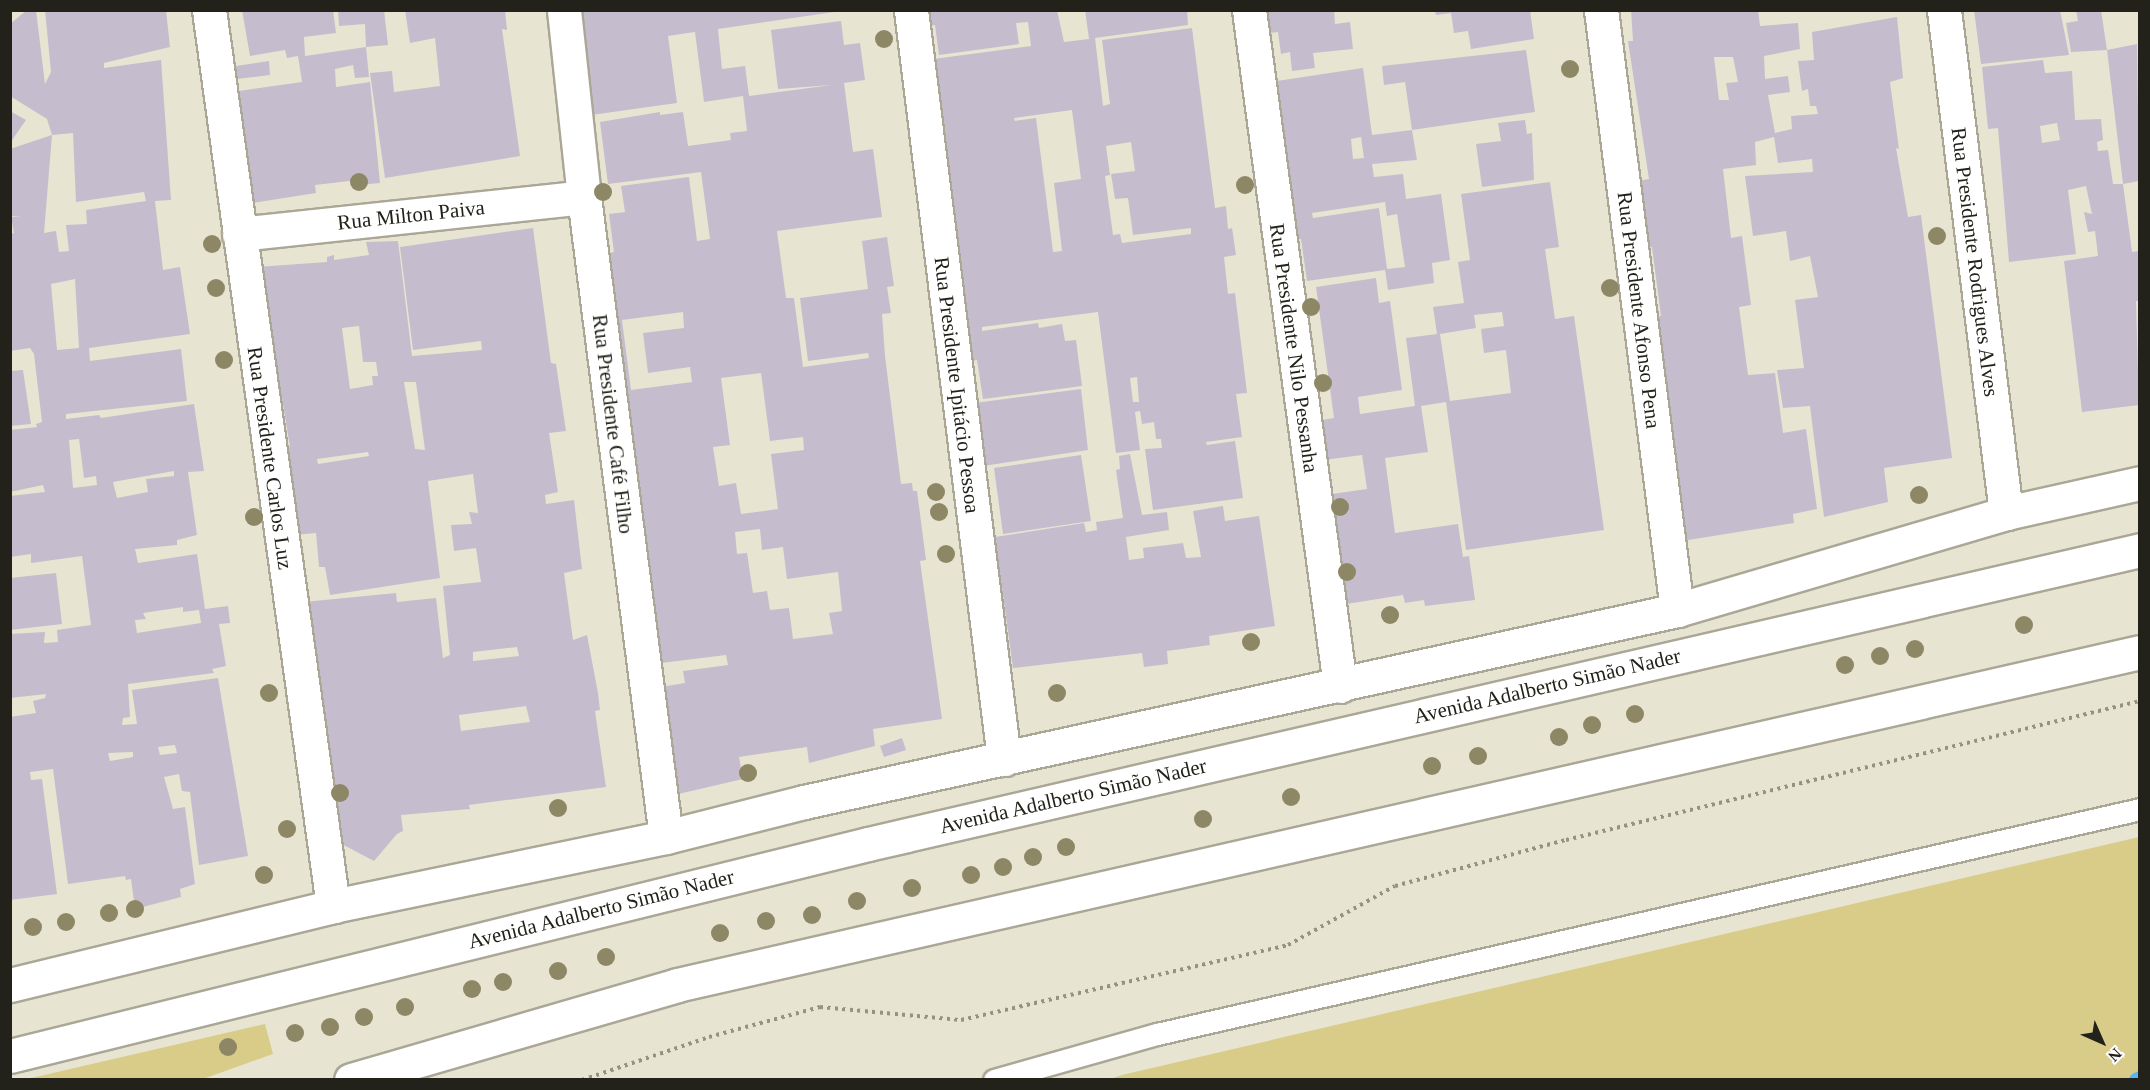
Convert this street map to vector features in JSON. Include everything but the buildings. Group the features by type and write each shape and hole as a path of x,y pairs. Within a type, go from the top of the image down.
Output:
{"street":[{"name":"Rua Presidente Carlos Luz","path":"209,10 333,906"},
{"name":"Rua Presidente Café Filho","path":"564,10 584,197 666,837"},
{"name":"Rua Presidente Ipitácio Pessoa","path":"911,10 1004,759"},
{"name":"Rua Presidente Nilo Pessanha","path":"1249,10 1340,686"},
{"name":"Rua Presidente Afonso Pena","path":"1601,10 1677,610"},
{"name":"Rua Presidente Rodrigues Alves","path":"1944,10 2006,513"},
{"name":"Rua Milton Paiva","path":"239,234 584,197"},
{"path":"10,985 333,906 666,837 1004,759 1677,610 2006,513 2139,483"},
{"name":"Avenida Adalberto Simão Nader","path":"10,1056 868,844 2139,550"},
{"path":"351,1080 677,985 2139,652"}],"lane":[{"path":"994,1080 1157,1034 2139,809"}],"path":[{"path":"582,1080 709,1037 820,1007 961,1020 1288,945 1395,886 1589,834 2139,701"}],"shaded area":[{"path":"2139,837 2139,1079 1110,1079 1122,1075"},
{"path":"265,1024 273,1054 203,1079 27,1079"}],"waterway":[{"path":"2136,1080 2140,1078"}]}
